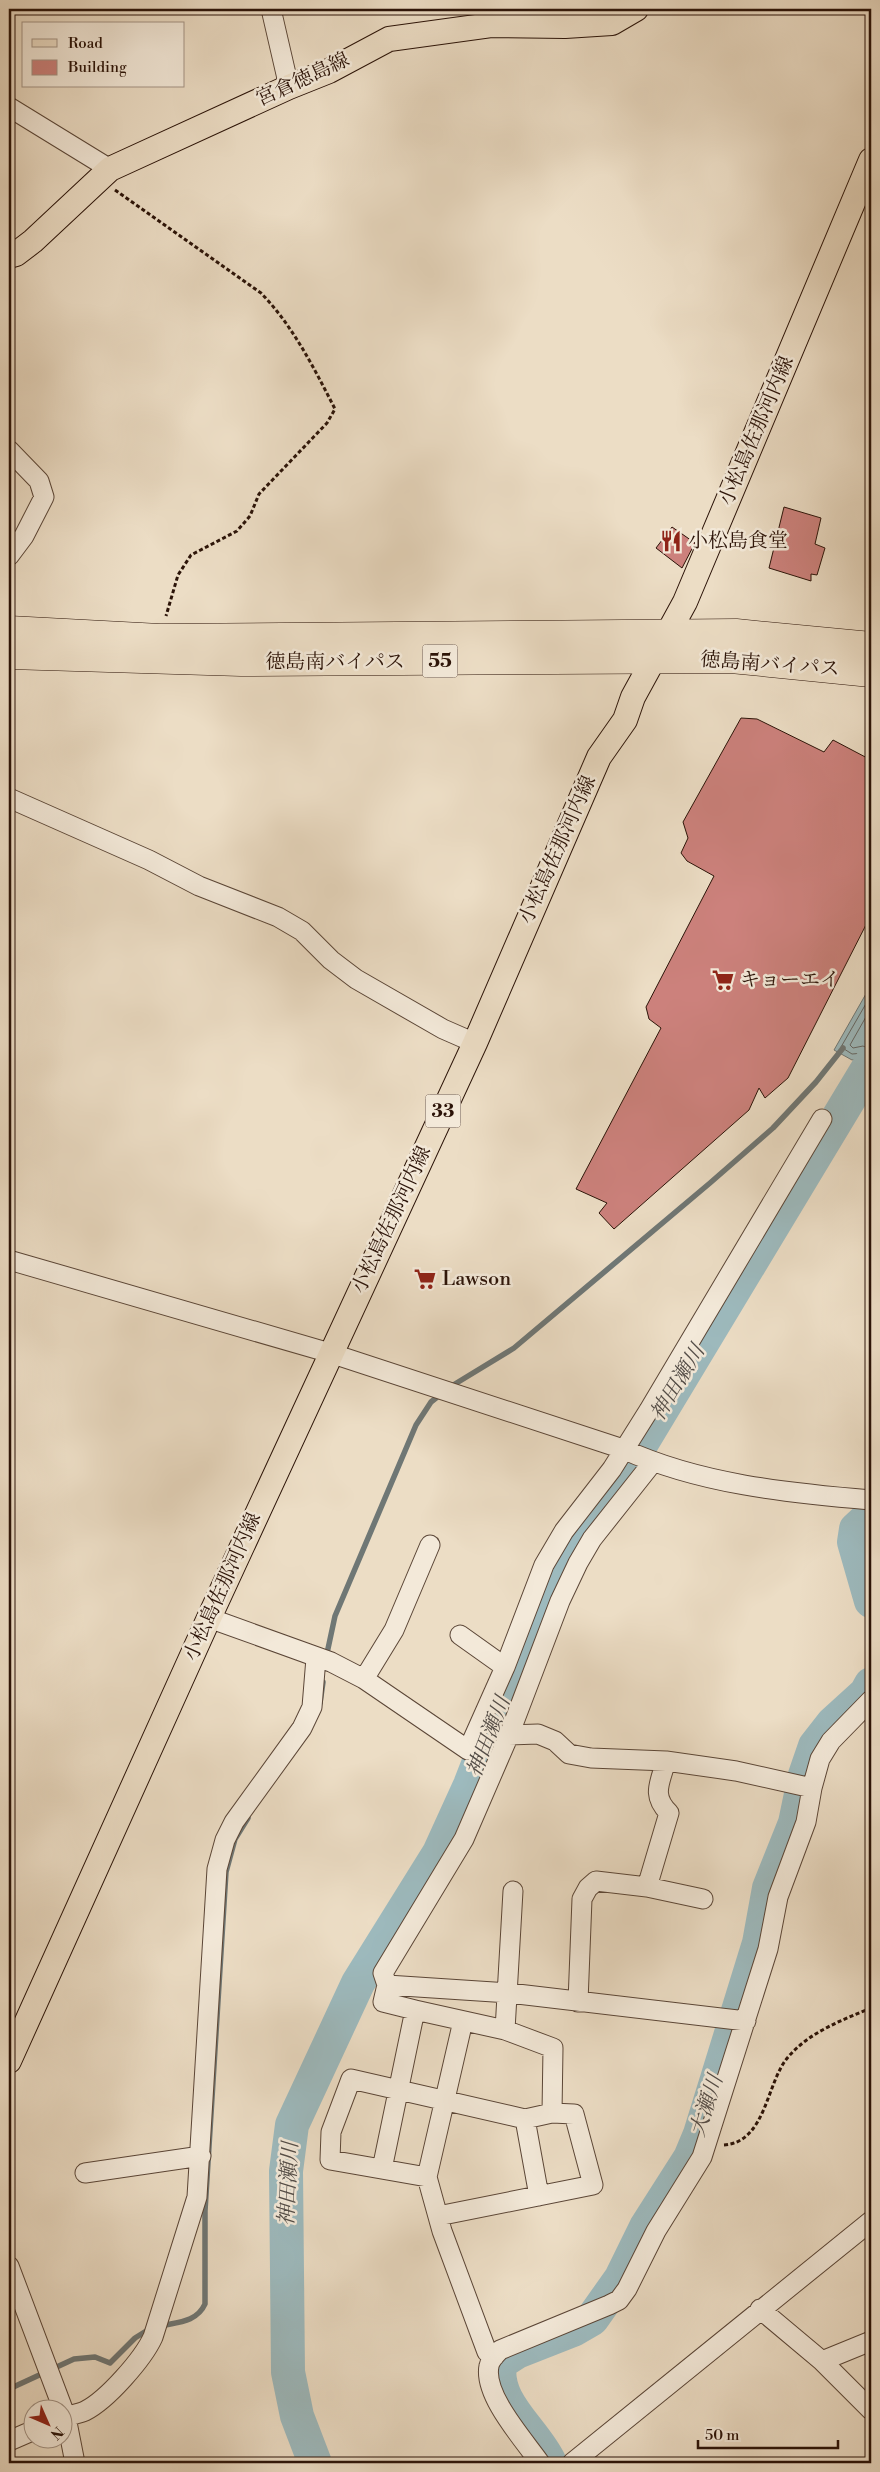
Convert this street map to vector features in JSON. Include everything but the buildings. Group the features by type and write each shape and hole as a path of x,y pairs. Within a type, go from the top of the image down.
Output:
{"highway":[{"name":"徳島南バイパス","path":"9,630 160,638 736,633 871,646"},
{"name":"徳島南バイパス","path":"9,655 241,662 652,661 731,659 871,673"}],"main road":[{"name":"宮倉徳島線","path":"9,256 16,254 34,242 104,174 289,87 329,71 389,39 491,25 565,26 612,23 636,9"},
{"name":"小松島佐那河内線","path":"9,2061 330,1353 475,1043 599,757 625,720 633,697 668,634 693,582 871,160"}],"street":[{"path":"271,9 289,87"},
{"path":"9,107 104,174"},
{"path":"9,450 39,481 44,497 24,536 9,556"},
{"path":"9,798 148,860 199,886 278,917 302,931 331,960 356,978 443,1029 475,1043"},
{"path":"552,2113 553,2048 505,2030 383,2002 387,1985 383,1973 464,1839 509,1735 560,1601 578,1563 639,1456 649,1410 822,1119"},
{"path":"9,1260 330,1353 639,1456 750,1485 871,1500"},
{"path":"209,1618 323,1660 364,1679 468,1750 505,1667 544,1565 564,1531 612,1469 639,1456"},
{"path":"364,1679 394,1630 430,1545"},
{"path":"460,1635 505,1667"},
{"path":"72,2415 86,2410 105,2395 146,2351 155,2329 197,2197 201,2156 217,1868 225,1840 234,1822 302,1728 312,1708 323,1660"},
{"path":"540,2463 496,2401 489,2382 488,2364 500,2350 619,2300 656,2230 702,2158 739,2019 768,1949 778,1897 806,1822 805,1786 832,1741 871,1700"},
{"path":"509,1735 538,1734 555,1741 569,1754 591,1758 666,1761 736,1771 805,1786"},
{"path":"647,1887 669,1814 660,1804 657,1792 666,1761"},
{"path":"578,2002 582,1899 588,1888 596,1881 647,1887 703,1899"},
{"path":"505,2030 509,1993 514,1891"},
{"path":"387,1985 509,1993 739,2019"},
{"path":"382,2169 415,2010"},
{"path":"463,2021 427,2177 438,2216 487,2352 494,2357"},
{"path":"427,2177 330,2160 331,2132 351,2079 444,2102 525,2119 552,2113 574,2114 593,2185 438,2216"},
{"path":"525,2119 539,2196"},
{"path":"85,2173 201,2156"},
{"path":"572,2463 871,2221"},
{"path":"9,2266 50,2371 59,2400"},
{"path":"760,2310 822,2361 871,2410"},
{"path":"822,2361 871,2341"},
{"path":"9,2441 22,2435"},
{"path":"72,2450 75,2463"}],"path":[{"path":"104,174 261,293 278,311 314,369 335,409 327,423 260,494 250,516 237,531 191,555 178,575 160,638"},
{"path":"706,2147 729,2145 745,2136 761,2118 773,2085 787,2058 805,2040 840,2021 871,2008"}],"water":[{"path":"871,985 871,1065 863,1058 852,1060 834,1050"}],"waterway":[{"path":"450,1387 514,1348 710,1183 773,1128 816,1082 843,1048"},
{"name":"神田瀬川","path":"315,2463 297,2416 288,2372 286,2171 292,2125 358,1983 439,1853 470,1785 544,1595 578,1528 628,1466 871,1063"},
{"path":"326,1658 335,1616 416,1425 431,1402 441,1394"},
{"name":"大瀬川","path":"871,1515 856,1529 854,1542 871,1601"},
{"path":"320,1703 323,1682"},
{"name":"大瀬川","path":"550,2463 509,2404 503,2391 500,2363 517,2352 573,2330 592,2319 621,2278 646,2227 690,2158 700,2134 759,1943 769,1888 795,1823 805,1775 815,1746 833,1723 866,1693 871,1684"},
{"path":"160,2326 192,2318 202,2310 205,2304 205,2211 226,1872 235,1839 248,1818"},
{"path":"9,2389 74,2359 95,2357 110,2363 135,2338 151,2328"}],"place":[{"name":"小松島食堂","path":"671,541"},
{"name":"キョーエイ","path":"723,980"},
{"name":"Lawson","path":"425,1279"}]}
